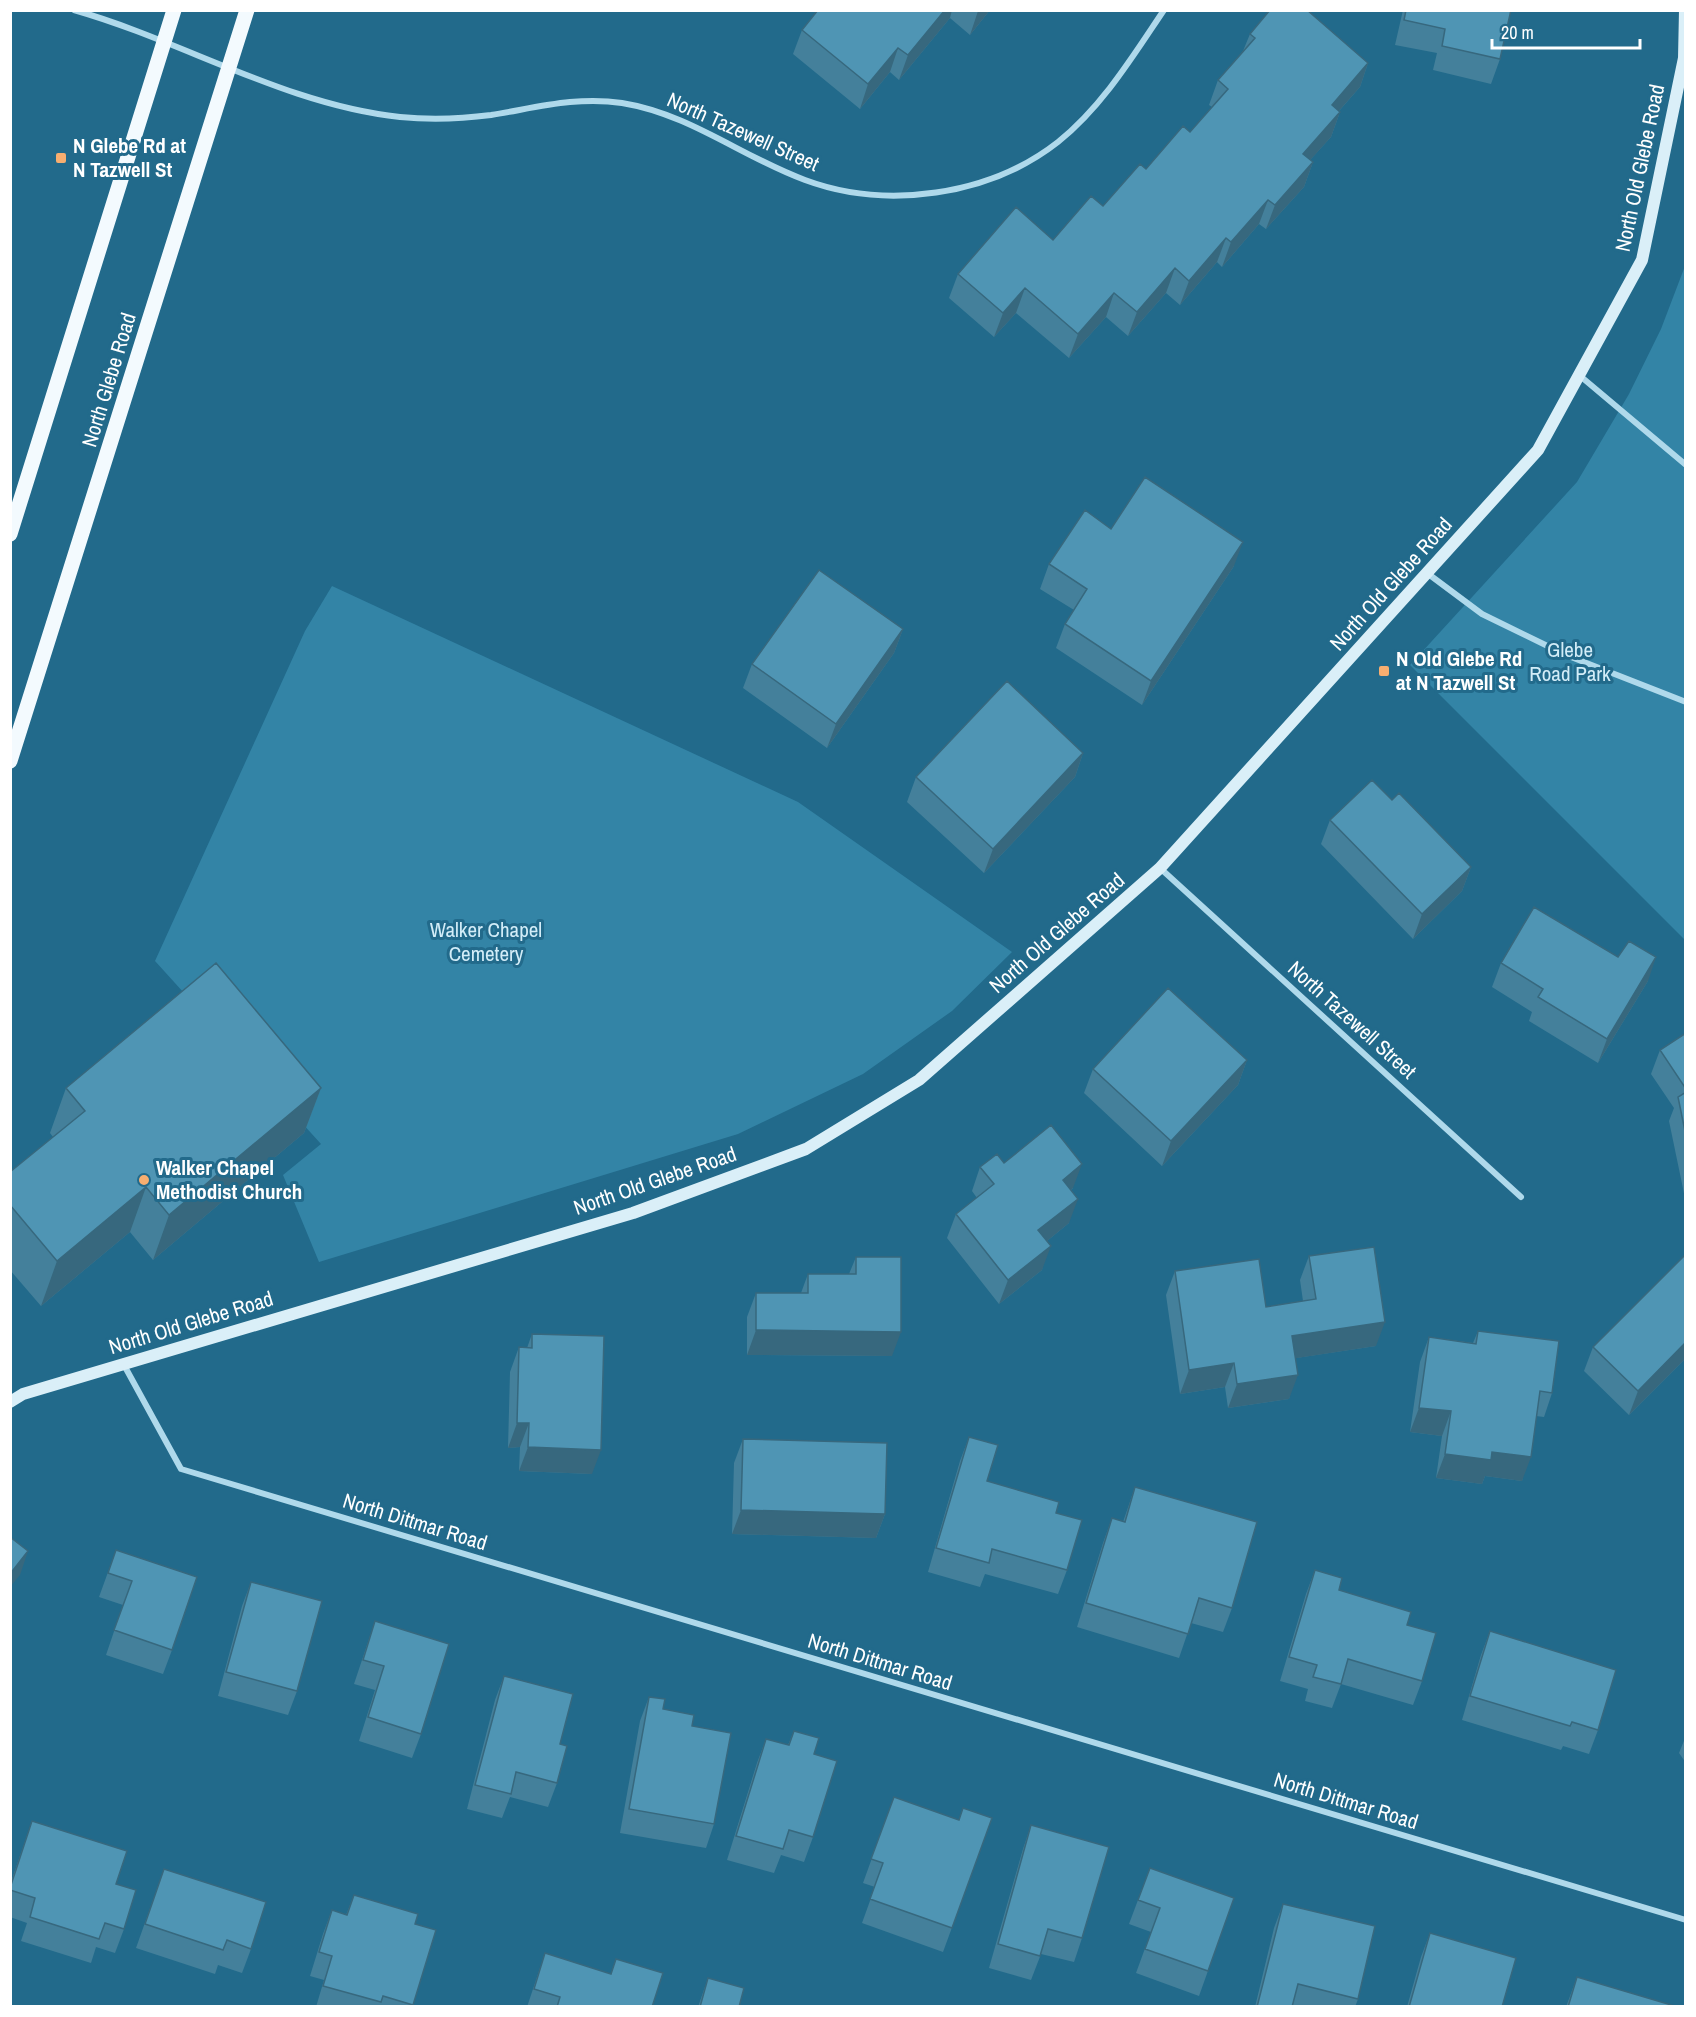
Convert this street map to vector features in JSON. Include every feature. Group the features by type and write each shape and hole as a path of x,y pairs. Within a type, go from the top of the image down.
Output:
{"main road":[{"path":"10,534 174,10"},
{"name":"North Glebe Road","path":"10,761 247,10"}],"street":[{"name":"North Tazewell Street","path":"74,10 127,27 164,43 329,103 363,112 399,117 459,118 586,100 647,108 686,122 805,180 866,195 895,196 962,187 998,175 1058,142 1109,88 1164,10"},
{"name":"North Old Glebe Road","path":"10,1402 16,1394 633,1213 806,1149 919,1080 1160,868 1538,450 1642,260 1684,58 1685,10"},
{"path":"1579,375 1686,465"},
{"path":"1426,572 1492,619 1566,655 1686,702"},
{"name":"North Tazewell Street","path":"1160,868 1521,1197"},
{"name":"North Dittmar Road","path":"124,1364 181,1469 1686,1920"}],"green space":[{"name":"Glebe Road Park","path":"1685,266 1685,940 1410,665 1577,482 1629,394 1661,329"},
{"name":"Walker Chapel Cemetery","path":"332,586 798,802 1012,952 952,1011 863,1074 738,1134 319,1262 283,1175 321,1144 155,961 305,631"}],"building":[{"path":"818,10 945,10 908,55 898,48 868,84 802,30"},
{"path":"1270,10 1307,10 1368,63 1332,105 1340,112 1303,154 1313,162 1275,205 1268,200 1231,242 1226,238 1189,281 1175,268 1137,312 1114,293 1078,334 1025,288 1003,313 958,274 1016,207 1053,240 1091,196 1103,206 1140,164 1146,169 1183,126 1190,132 1228,89 1218,80 1255,38 1250,34"},
{"path":"1406,10 1511,10 1500,59 1442,46 1445,29 1404,20"},
{"path":"1145,477 1243,542 1151,681 1065,624 1087,589 1049,564 1085,510 1111,529"},
{"path":"819,570 903,629 836,724 752,664"},
{"path":"1007,681 1083,753 993,849 916,777"},
{"path":"1372,780 1392,800 1399,793 1471,867 1422,914 1330,820"},
{"path":"1534,907 1618,957 1629,941 1656,957 1607,1039 1538,997 1543,989 1501,963"},
{"name":"Walker Chapel Methodist Church","path":"216,963 321,1088 169,1215 146,1187 57,1261 10,1205 10,1172 85,1111 66,1088"},
{"path":"1168,988 1247,1060 1171,1141 1093,1069"},
{"path":"1686,1033 1686,1089 1660,1050"},
{"path":"1686,1092 1686,1136 1678,1097"},
{"path":"1051,1125 1082,1164 1063,1180 1078,1199 1038,1230 1051,1246 1008,1280 956,1214 994,1184 980,1167 997,1154 1004,1163"},
{"path":"1374,1247 1385,1322 1292,1336 1298,1375 1237,1384 1234,1363 1189,1370 1175,1271 1259,1259 1266,1307 1316,1299 1309,1256"},
{"path":"1685,1255 1686,1342 1638,1391 1593,1347"},
{"path":"856,1257 901,1257 901,1332 756,1330 756,1293 808,1293 808,1274 856,1274"},
{"path":"1478,1331 1559,1341 1552,1393 1540,1391 1531,1457 1492,1452 1491,1460 1445,1454 1451,1411 1419,1408 1429,1337 1476,1344"},
{"path":"532,1334 604,1336 601,1450 528,1447 529,1423 517,1423 519,1347 532,1348"},
{"path":"969,1437 998,1445 987,1481 1059,1502 1056,1513 1082,1520 1067,1570 992,1549 989,1563 936,1548"},
{"path":"743,1439 887,1443 885,1514 741,1510"},
{"path":"1135,1487 1257,1522 1232,1608 1199,1598 1188,1634 1086,1603 1112,1518 1125,1522"},
{"path":"10,1537 28,1551 10,1574"},
{"path":"116,1550 197,1577 172,1650 114,1630 132,1581 108,1573"},
{"path":"1315,1570 1342,1578 1339,1590 1411,1612 1407,1625 1436,1633 1422,1681 1348,1659 1341,1684 1313,1677 1317,1665 1289,1657"},
{"path":"251,1582 322,1601 297,1691 226,1672"},
{"path":"375,1621 449,1644 421,1734 368,1717 384,1666 363,1660"},
{"path":"1490,1631 1616,1670 1598,1730 1572,1722 1570,1726 1470,1696"},
{"path":"504,1676 573,1694 560,1744 567,1746 557,1783 516,1772 511,1794 475,1785"},
{"path":"649,1697 665,1699 663,1709 694,1715 692,1726 731,1733 714,1824 629,1809"},
{"path":"794,1731 819,1738 814,1754 837,1761 813,1837 789,1830 783,1849 736,1836 766,1739 789,1745"},
{"path":"894,1797 959,1820 963,1808 992,1818 952,1928 870,1899 883,1863 871,1859"},
{"path":"32,1821 127,1851 116,1884 136,1890 124,1929 105,1923 99,1939 30,1917 35,1898 10,1890 10,1888"},
{"path":"1031,1825 1109,1847 1082,1938 1048,1929 1040,1956 998,1944"},
{"path":"1150,1868 1234,1898 1208,1971 1145,1949 1160,1908 1138,1900"},
{"path":"164,1869 266,1902 251,1949 227,1940 223,1950 145,1924"},
{"path":"354,1895 418,1914 415,1924 436,1930 413,2005 383,1996 381,2002 323,1986 332,1956 319,1952 332,1910 347,1915"},
{"path":"1283,1904 1375,1926 1358,1999 1298,1984 1292,2007 1257,2007"},
{"path":"1430,1933 1516,1958 1502,2007 1409,2007"},
{"path":"545,1953 611,1974 616,1959 663,1973 652,2007 557,2007 560,1997 534,1989"},
{"path":"1577,1977 1678,2007 1568,2007"},
{"path":"708,1978 744,1988 739,2007 700,2007"}],"place":[{"name":"N Glebe Rd at N Tazwell St","path":"61,158"},
{"name":"N Old Glebe Rd at N Tazwell St","path":"1384,671"},
{"name":"Walker Chapel Methodist Church","path":"144,1180"}]}
